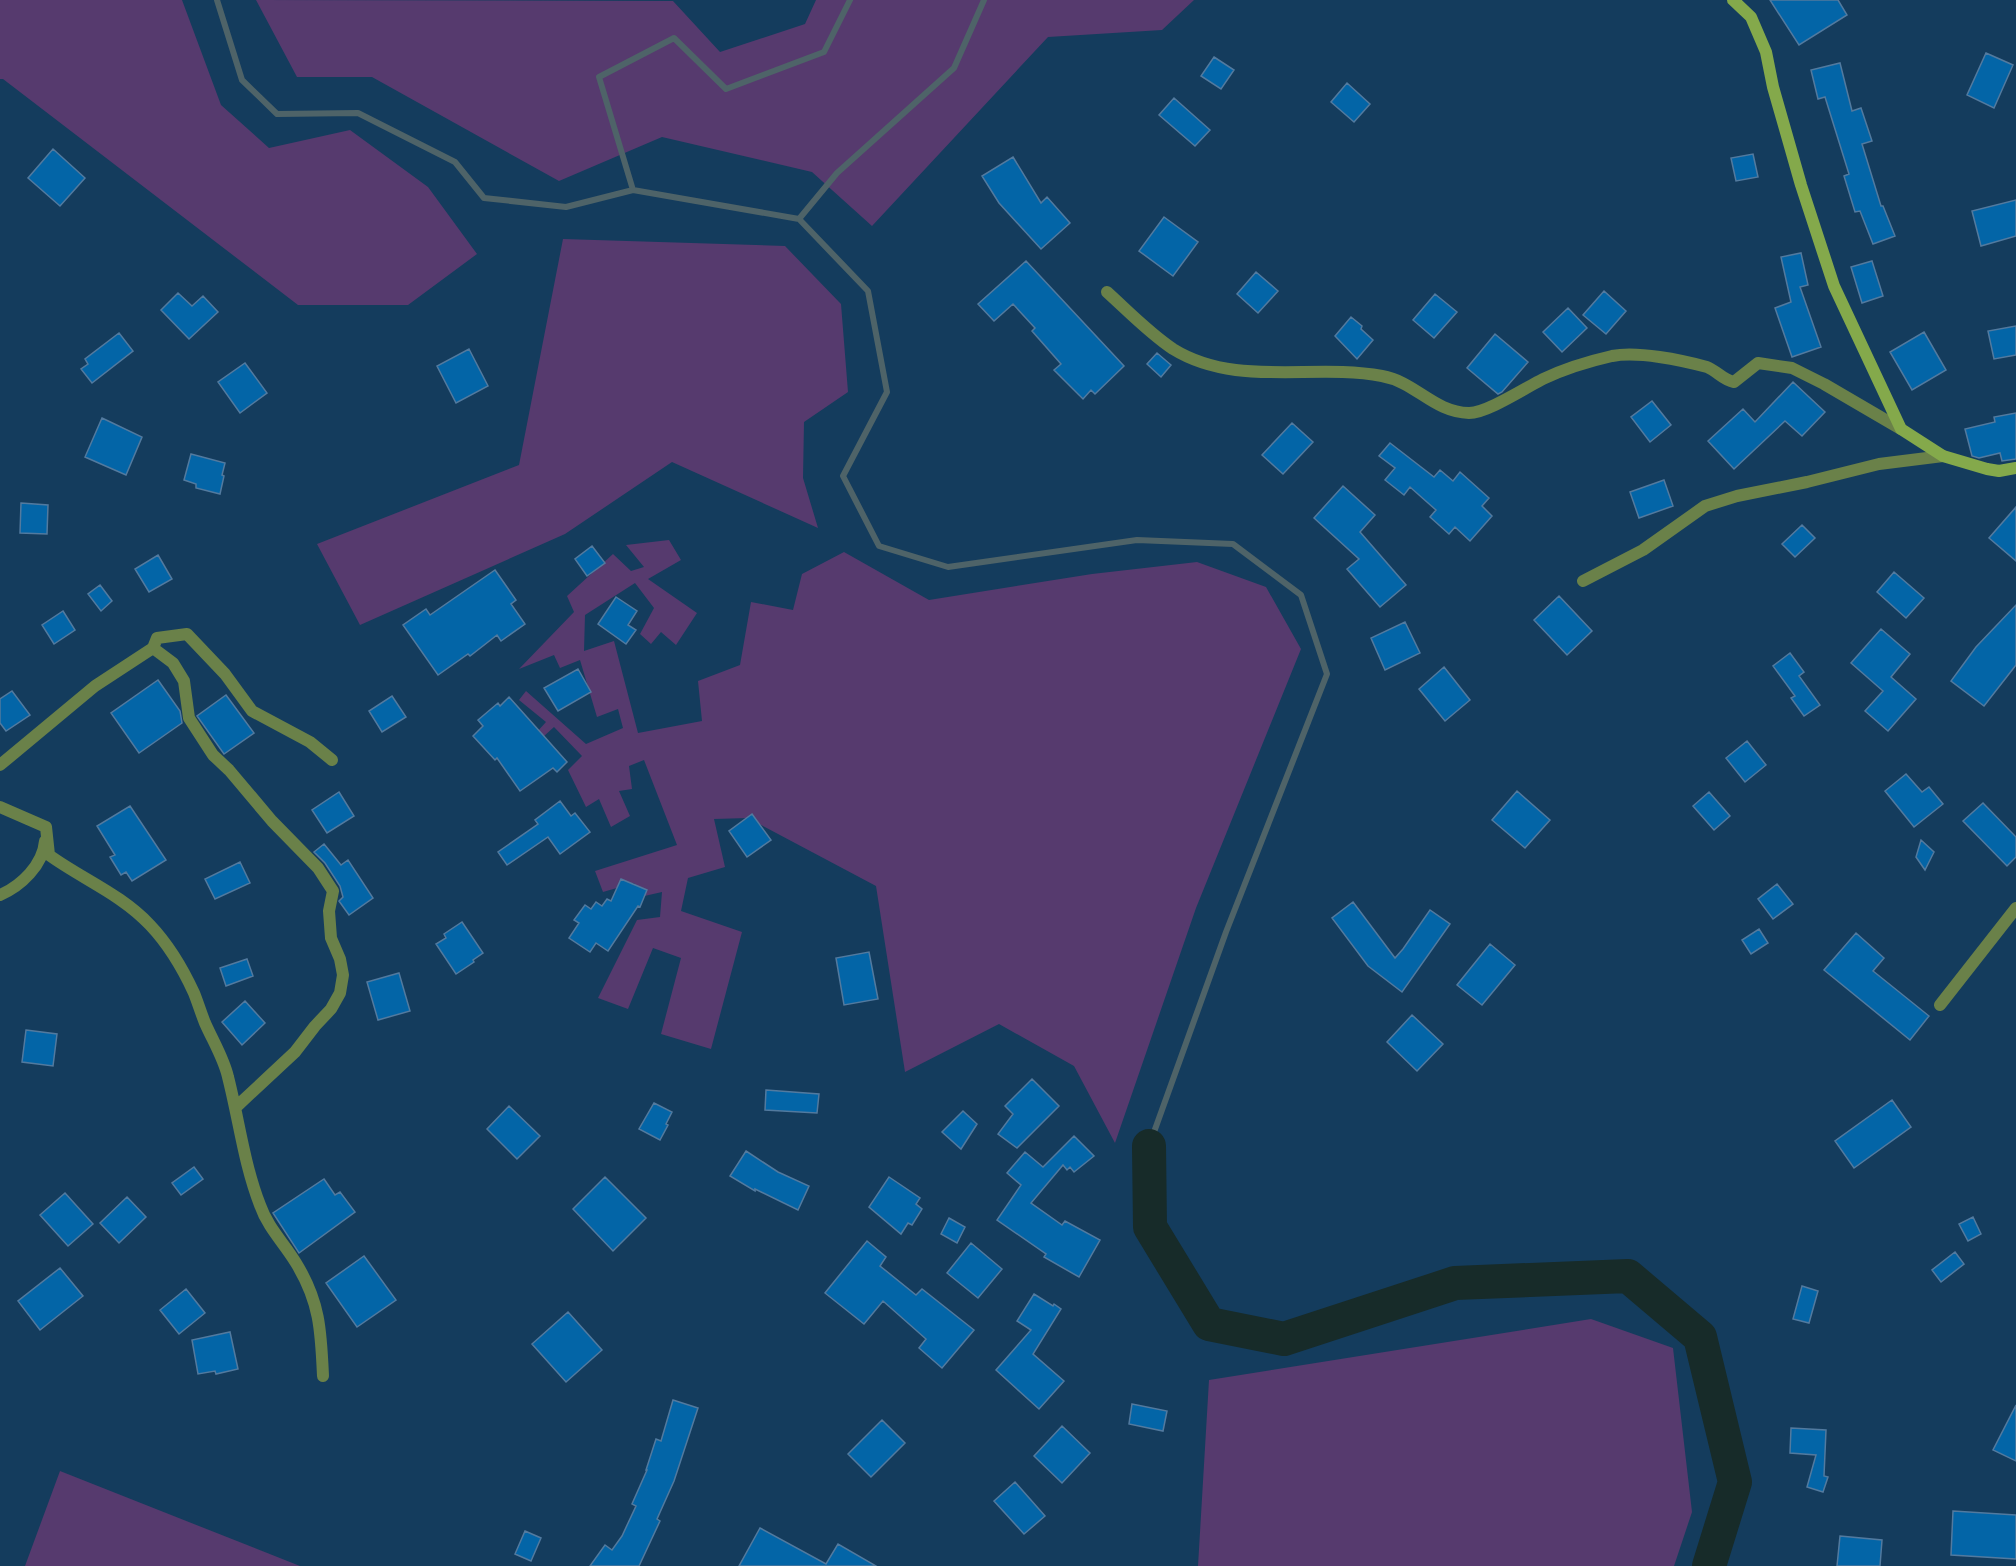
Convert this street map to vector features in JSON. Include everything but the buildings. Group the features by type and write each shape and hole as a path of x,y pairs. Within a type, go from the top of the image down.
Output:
{"street":[{"path":"1733,0 1750,17 1766,52 1773,87 1801,185 1834,286 1901,429"},
{"path":"1107,292 1151,332 1174,349 1218,368 1239,372 1350,372 1385,376 1411,386 1434,404 1470,413 1484,409 1546,378 1614,356 1644,356 1709,368 1726,380 1734,382 1758,363 1792,368 1824,384 1944,456 2016,476"},
{"path":"1583,581 1643,550 1705,506 1737,496 1808,482 1880,464 1944,456"},
{"path":"1999,471 2016,468"},
{"path":"0,765 95,686 153,648 157,639 187,634 225,674 252,711 310,742 332,760"},
{"path":"153,648 172,663 184,681 189,718 213,755 318,868 333,891 329,911 332,938 343,975 340,993 331,1009 295,1052 235,1107"},
{"path":"0,807 46,827"},
{"path":"46,827 49,855 72,871 107,890 150,925 168,947 194,993 228,1074 249,1172 260,1207 272,1231 294,1260 314,1297 321,1329 323,1376"},
{"path":"0,895 8,892 28,877 45,848 46,827"},
{"path":"1940,1005 2016,908"}],"shaded area":[{"path":"0,0 182,0 221,105 269,148 350,130 428,187 477,254 408,305 298,305 3,79 0,79"},
{"path":"256,0 673,1 720,52 805,24 816,0 1194,0 1162,30 1048,37 872,226 812,172 662,137 559,181 372,77 297,77"},
{"path":"563,239 785,246 841,304 848,392 804,422 803,478 818,528 672,462 565,534 360,625 317,544 519,465"},
{"path":"669,540 681,560 648,579 697,613 676,645 661,632 651,644 640,634 654,608 635,583 585,615 584,651 614,641 638,733 702,721 698,681 740,665 751,602 793,610 802,574 844,552 929,600 1092,574 1197,562 1266,587 1301,649 1196,908 1115,1143 1074,1066 999,1024 905,1072 876,886 748,818 714,819 725,867 688,878 681,911 742,932 711,1049 661,1034 681,958 653,948 628,1009 598,998 637,920 660,917 662,892 640,897 634,883 603,892 595,871 677,845 644,760 629,766 632,789 619,791 630,816 611,827 599,799 586,807 568,770 582,756 554,727 532,747 527,743 546,722 519,700 526,691 586,744 623,728 618,709 597,717 580,660 560,668 554,655 519,669 574,612 567,596 613,554 631,571 644,567 626,545"},
{"path":"1591,1319 1673,1348 1692,1512 1674,1566 1198,1566 1209,1380"},
{"path":"60,1471 300,1566 25,1566"}],"waterway":[{"path":"217,0 242,80 277,114 358,113 455,162 484,198 566,207 633,190 799,219 868,291 887,392 843,476 879,546 948,567 1137,540 1233,544 1301,595 1327,674 1226,932 1149,1146"},
{"path":"633,190 599,77 674,38 726,89 824,52 850,0"},
{"path":"799,219 837,173 954,68 984,0"},
{"path":"1149,1146 1150,1227 1209,1324 1284,1339 1455,1283 1628,1276 1700,1337 1735,1482 1709,1566"}]}
